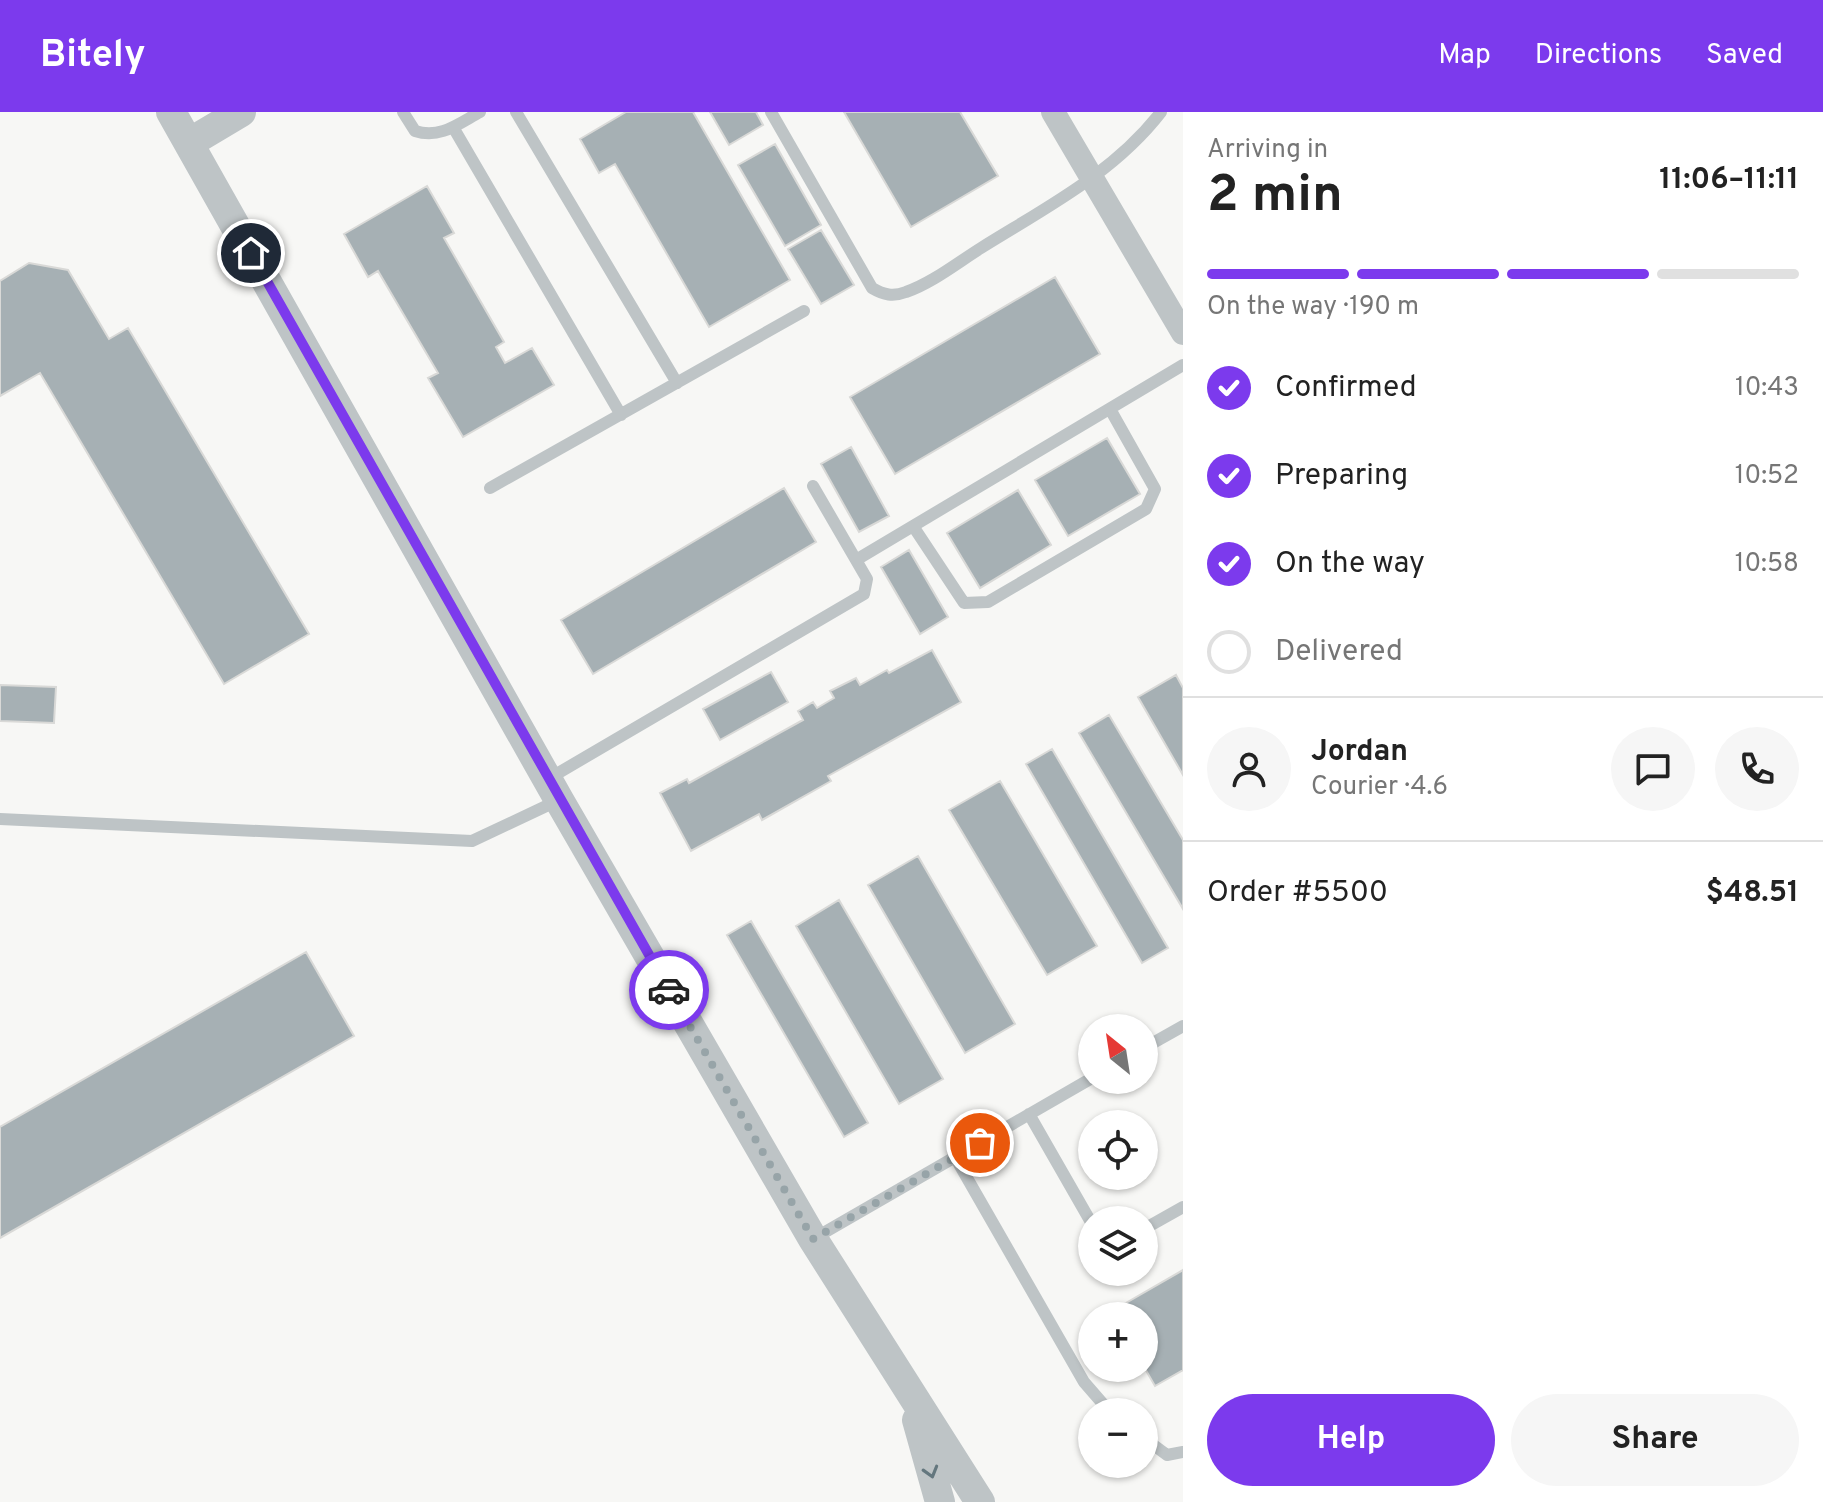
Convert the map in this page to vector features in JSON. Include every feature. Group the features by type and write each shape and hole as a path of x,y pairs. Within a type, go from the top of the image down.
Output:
{"street":[{"path":"171,112 553,789 813,1239 980,1502"},
{"path":"189,143 241,112"},
{"path":"1053,112 1183,333"},
{"path":"908,1387 940,1502"}],"lane":[{"path":"403,112 415,131 427,135 441,133 480,112"},
{"path":"516,112 677,383"},
{"path":"771,112 872,288 886,296 906,293 1092,179 1141,138 1161,112"},
{"path":"453,127 621,415"},
{"path":"490,488 804,311"},
{"path":"856,560 1183,365"},
{"path":"913,526 964,603 988,602 1146,509 1155,489 1110,409"},
{"path":"0,819 472,841 864,594 867,579 813,486"},
{"path":"1158,1040 1183,1026"},
{"path":"813,1239 1078,1086"},
{"path":"1029,1114 1082,1206"},
{"path":"955,1157 1084,1382 1098,1398"},
{"path":"1158,1221 1183,1207"},
{"path":"1158,1448 1167,1455 1183,1452"}],"building":[{"path":"626,112 693,112 790,280 709,327 615,164 599,173 580,139"},
{"path":"710,112 756,112 763,125 729,145"},
{"path":"844,112 960,112 998,176 911,227"},
{"path":"775,144 821,225 785,246 738,165"},
{"path":"427,186 454,233 444,238 504,342 496,347 505,363 532,348 554,385 463,437 428,378 438,373 378,271 368,277 344,234"},
{"path":"821,230 854,285 821,304 788,249"},
{"path":"29,263 68,270 109,339 128,328 309,634 224,684 40,373 0,396 0,281"},
{"path":"1055,277 1100,354 895,474 850,397"},
{"path":"1107,438 1140,494 1068,536 1035,480"},
{"path":"851,447 889,516 859,532 821,464"},
{"path":"784,488 816,542 593,674 561,620"},
{"path":"1018,490 1051,545 980,588 947,533"},
{"path":"909,550 948,617 920,634 881,567"},
{"path":"932,650 961,702 828,776 831,781 762,820 759,814 691,851 660,793 687,779 689,783 803,720 798,711 813,702 817,708 834,698 830,691 856,678 860,685"},
{"path":"771,672 788,702 720,740 703,709"},
{"path":"1176,675 1183,688 1183,775 1138,697"},
{"path":"0,685 56,687 54,723 0,721"},
{"path":"1109,715 1183,840 1183,909 1079,733"},
{"path":"1052,749 1168,948 1142,963 1026,764"},
{"path":"1000,781 1097,946 1047,975 949,810"},
{"path":"918,856 1015,1024 965,1053 868,885"},
{"path":"839,900 943,1079 899,1104 796,926"},
{"path":"751,921 868,1123 844,1137 727,935"},
{"path":"306,952 354,1036 0,1238 0,1127"},
{"path":"1183,1270 1183,1370 1155,1386 1153,1382 1158,1382 1158,1302 1128,1302"}],"way so far":[{"path":"669,990 813,1239 980,1143"}],"route":[{"path":"251,253 669,990"}]}
